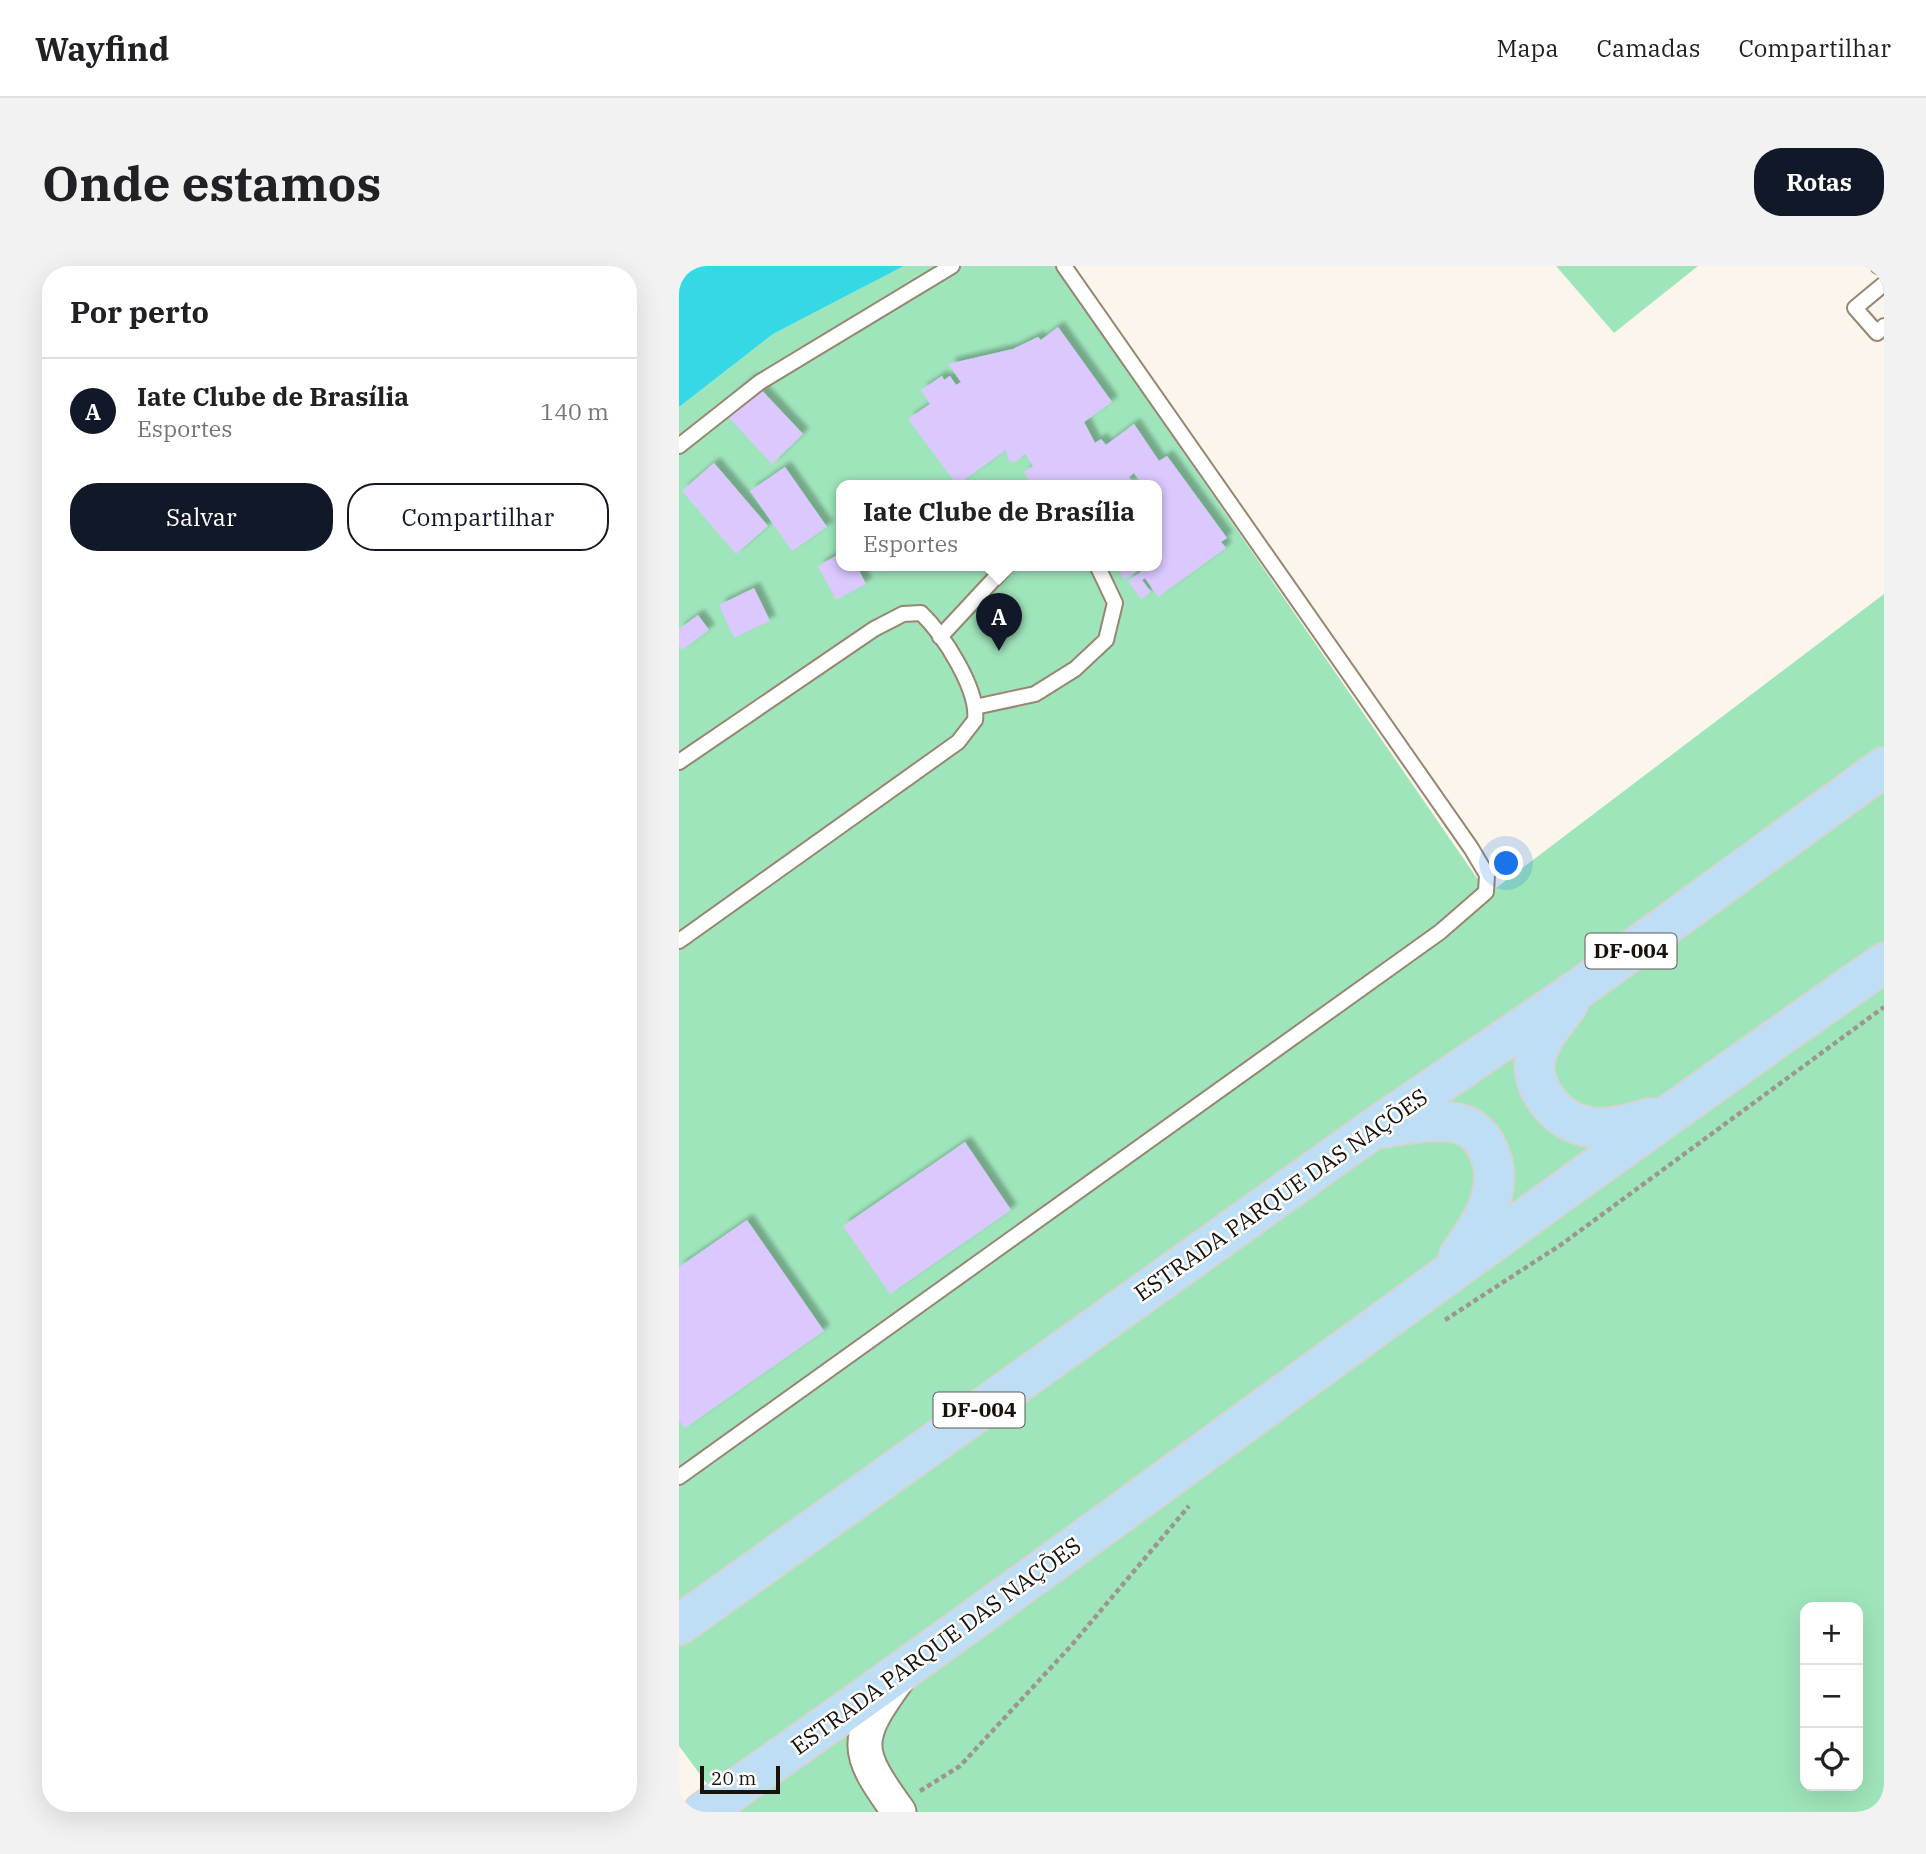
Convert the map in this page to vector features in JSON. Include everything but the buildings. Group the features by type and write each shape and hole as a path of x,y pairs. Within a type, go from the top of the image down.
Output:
{"highway":[{"name":"ESTRADA PARQUE DAS NAÇÕES","path":"679,1625 1373,1129 1580,988 1884,766"},
{"name":"ESTRADA PARQUE DAS NAÇÕES","path":"711,1811 1669,1112 1884,962"},
{"path":"1580,988 1547,1034 1535,1059 1539,1088 1550,1105 1580,1127 1595,1129 1620,1127 1669,1112"},
{"path":"1373,1129 1442,1122 1461,1124 1472,1129 1489,1150 1495,1177 1492,1199 1481,1224 1446,1275"}],"street":[{"path":"897,1809 879,1787 868,1764 864,1736 878,1706 904,1671"}],"lane":[{"path":"679,446 761,382 952,266"},
{"path":"679,1477 1440,932 1486,892 1487,875 1471,848 1064,266"},
{"path":"1878,266 1884,269"},
{"path":"1884,284 1855,308 1877,333 1884,326"},
{"path":"940,637 1001,571"},
{"path":"975,707 1035,694 1075,669 1106,640 1115,603 1100,571"},
{"path":"679,762 874,629 903,614 919,612 940,637 961,670 975,707 973,724 958,742 679,941"}],"path":[{"path":"1438,1325 1562,1244 1884,1007"},
{"path":"897,1809 960,1766 1070,1647 1186,1508 1197,1500"}],"green space":[{"path":"904,266 1055,266 1488,894 1884,594 1884,1812 728,1812 679,1746 679,407 773,334"},
{"path":"1556,266 1698,266 1614,333"}],"water":[{"path":"679,266 904,266 773,334 679,407"}],"place":[{"name":"Iate Clube de Brasília","path":"999,651"}]}
